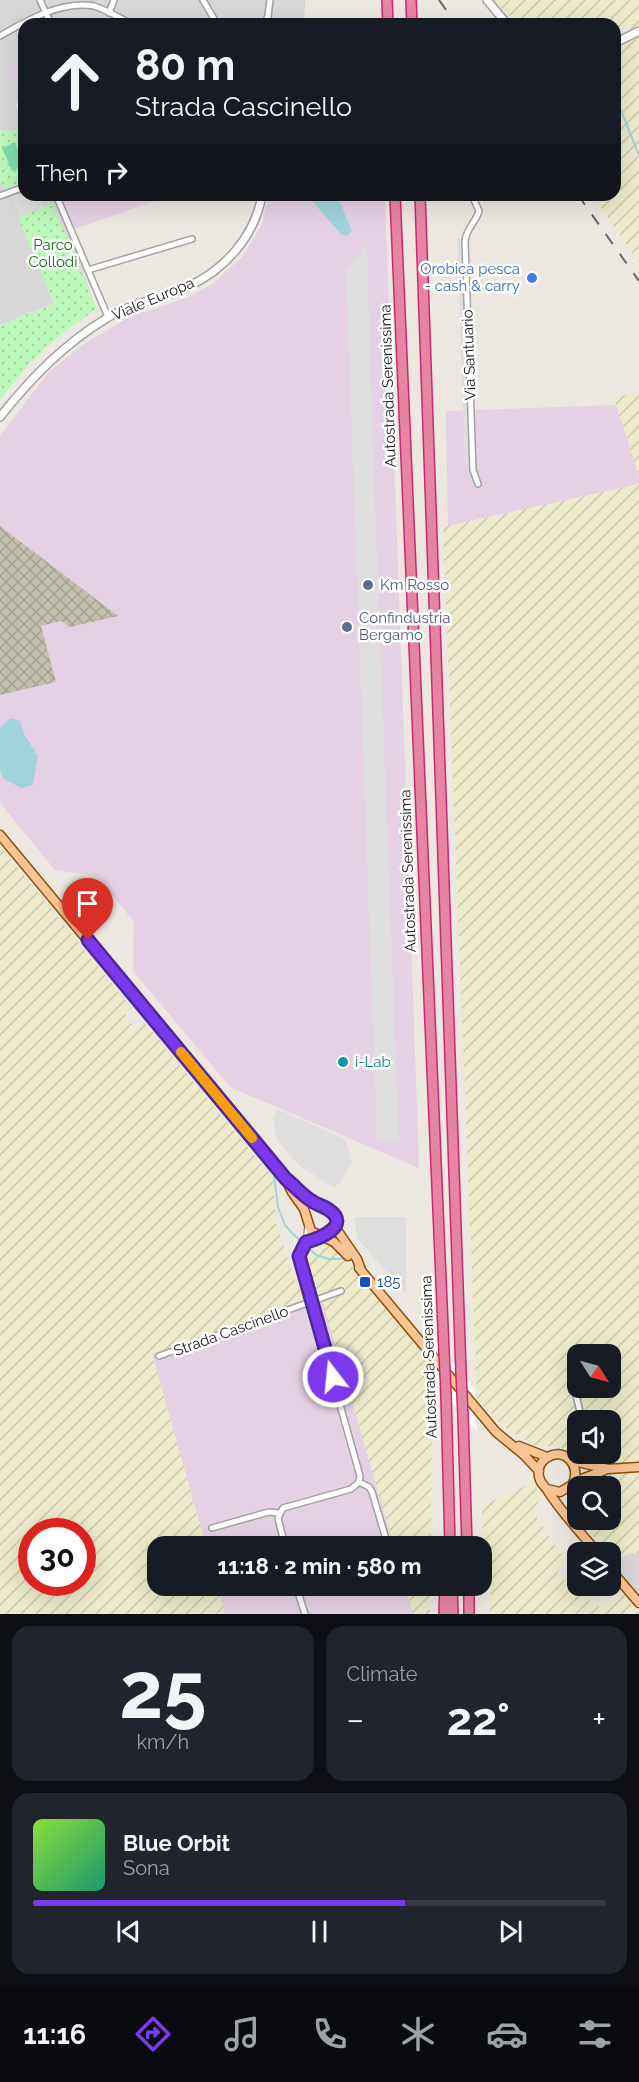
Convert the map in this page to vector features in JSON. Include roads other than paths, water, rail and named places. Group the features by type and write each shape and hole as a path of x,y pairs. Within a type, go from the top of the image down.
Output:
{"highway":[{"path":"387,0 388,18"},
{"path":"411,0 412,18"},
{"name":"Autostrada Serenissima","path":"395,201 446,1395 449,1536"},
{"name":"Autostrada Serenissima","path":"420,201 467,1536"},
{"path":"444,1614 445,1596"},
{"path":"452,1596 453,1614"},
{"path":"468,1596 469,1614"}],"main road":[{"path":"0,835 286,1179 312,1201 328,1209 334,1216 335,1227 357,1259 361,1270"},
{"path":"286,1179 304,1209 311,1231 342,1249 496,1432 539,1471"},
{"path":"308,1224 309,1217 315,1210 328,1209"},
{"path":"321,1236 330,1233 335,1227"},
{"path":"496,1432 521,1447 547,1457"},
{"path":"567,1458 558,1454 547,1457 541,1463 540,1481 563,1513 588,1542"},
{"path":"587,1464 608,1469 639,1467"},
{"path":"590,1476 608,1469"},
{"path":"547,1489 561,1492 567,1488"},
{"path":"621,1582 639,1603"}],"street":[{"path":"40,0 48,18"},
{"path":"109,13 114,0"},
{"path":"203,0 214,18"},
{"path":"268,16 270,0"},
{"path":"487,0 502,18"},
{"path":"32,18 45,11 79,2 119,18"},
{"path":"0,36 18,26"},
{"path":"621,38 639,31"},
{"path":"0,196 18,190"},
{"path":"59,201 108,317"},
{"name":"Viale Europa","path":"0,417 21,390 66,345 108,317 144,301 188,287 219,267 248,234 261,201"},
{"name":"Via Santuario","path":"475,201 479,211 477,218 467,231 465,241 473,470 478,484"},
{"path":"88,270 192,239"},
{"path":"282,1536 278,1518 283,1508 351,1489 359,1482 359,1471 300,1262 308,1224"},
{"path":"306,1242 321,1236"},
{"name":"Strada Cascinello","path":"159,1356 341,1291"},
{"path":"359,1482 369,1487 372,1492 385,1536"},
{"path":"212,1528 269,1512 279,1513"},
{"path":"300,1596 305,1614"}],"water":[{"path":"312,201 340,201 352,231 346,236 340,233"},
{"path":"10,718 20,721 25,736 38,756 33,785 21,788 4,779 0,771 0,728"}],"waterway":[{"path":"621,111 639,155"},
{"path":"149,1023 274,1175 278,1207 285,1225 316,1255 329,1259 343,1259"}],"railway":[{"path":"439,0 452,18"},
{"path":"582,201 639,281"}],"place":[{"name":"Orobica pesca - cash & carry","path":"532,278"},
{"name":"Km Rosso","path":"368,585"},
{"name":"Confindustria Bergamo","path":"347,627"},
{"name":"i-Lab","path":"343,1062"},
{"name":"185","path":"365,1282"}],"park label":[{"name":"Parco Collodi","path":"53,254"}]}
